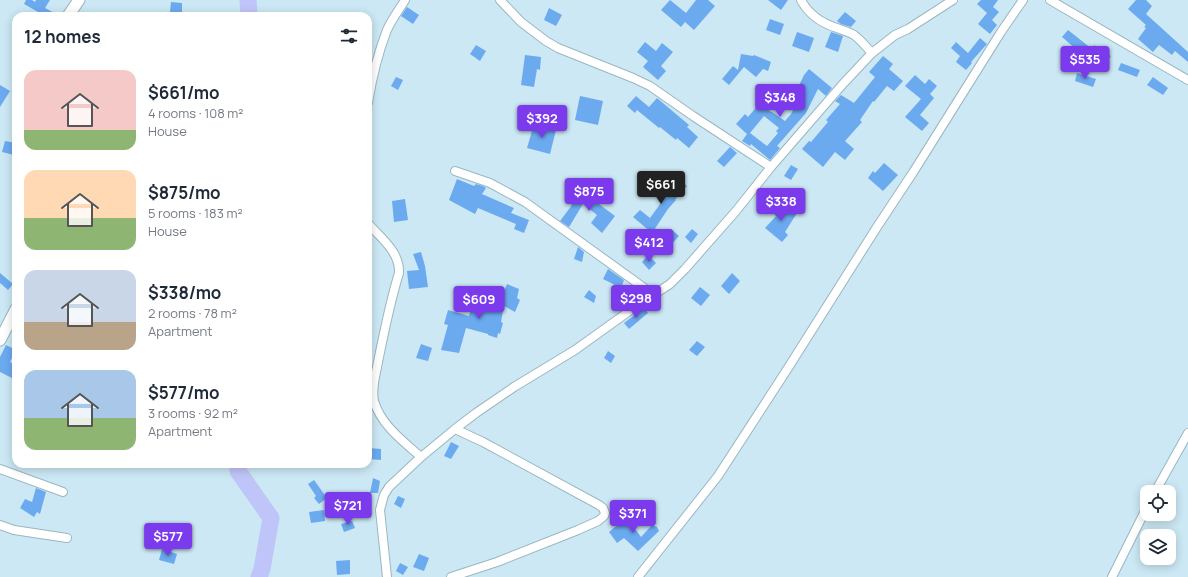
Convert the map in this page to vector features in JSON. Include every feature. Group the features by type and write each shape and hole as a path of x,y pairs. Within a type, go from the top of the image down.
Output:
{"street":[{"path":"71,12 79,0"},
{"path":"372,82 376,64 388,30 405,0"},
{"path":"500,0 521,22 546,42 650,86 771,167"},
{"path":"801,0 816,19 824,24 854,35 872,53"},
{"path":"387,577 380,510 381,502 389,487 421,457 455,429 514,387 575,350 670,284 736,211 771,167 847,79 872,53 895,35 908,29 953,0"},
{"path":"638,577 718,476 919,164 1001,32 1023,0"},
{"path":"1050,0 1188,80"},
{"path":"455,171 490,183 525,202 654,295"},
{"path":"372,228 392,251 399,266 399,273 386,323 375,379 374,400 382,418 391,429 421,457"},
{"path":"0,340 12,317"},
{"path":"451,577 497,562 565,536 598,521 604,516 605,513 603,508 586,498 483,442 455,429"},
{"path":"1159,485 1188,433"},
{"path":"0,469 63,492"},
{"path":"1112,577 1140,521"},
{"path":"0,525 14,530 67,538"}],"building":[{"path":"26,0 32,0 35,2 36,0 50,0 45,8 52,12 38,12 24,4"},
{"path":"670,0 686,13 696,0 708,0 715,6 694,30 685,22 681,27 661,10"},
{"path":"768,0 788,0 781,10"},
{"path":"981,0 998,0 993,7 999,12 992,20 997,25 990,34 978,24 987,13 977,4"},
{"path":"1136,0 1146,0 1152,6 1146,14 1188,52 1188,62 1175,51 1172,55 1159,45 1153,52 1138,39 1146,28 1144,27 1146,25 1128,9"},
{"path":"171,2 182,3 182,12 170,12"},
{"path":"407,7 419,15 413,24 401,16"},
{"path":"549,8 562,15 556,26 544,20"},
{"path":"845,12 856,21 851,27 837,21"},
{"path":"770,19 784,24 780,35 766,30"},
{"path":"1068,30 1092,49 1094,45 1111,56 1105,65 1079,48 1077,50 1062,37"},
{"path":"797,32 814,38 809,52 792,46"},
{"path":"831,32 843,36 838,52 825,47"},
{"path":"980,38 987,44 966,70 956,62 960,56 951,48 956,42 968,53"},
{"path":"645,42 656,51 662,43 673,52 661,66 666,71 658,80 643,67 648,61 637,52"},
{"path":"476,45 486,51 480,61 470,54"},
{"path":"741,54 754,55 771,62 768,71 763,69 756,77 744,67 729,85 722,79 733,66 738,70"},
{"path":"525,55 541,57 540,70 537,69 534,87 521,85"},
{"path":"883,56 893,64 889,69 903,81 894,91 887,86 874,102 873,101 860,120 862,122 845,141 854,149 845,160 835,152 823,167 802,149 809,141 811,142 828,122 826,120 840,104 835,101 841,95 854,103 875,77 869,72"},
{"path":"1121,63 1140,70 1137,77 1118,70"},
{"path":"809,69 832,88 826,96 818,89 806,113 777,146 780,148 770,160 751,144 750,146 742,141 747,134 736,124 745,114 748,117 760,103 785,121 791,114 800,96 795,94 804,75","holes":["764,116 779,128 776,131 778,133 767,146 750,133"]},
{"path":"1077,73 1096,79 1093,87 1075,81"},
{"path":"915,75 925,84 929,79 937,86 930,94 934,98 920,115 929,123 922,131 905,117 921,99 905,86"},
{"path":"396,77 403,80 398,90 391,86"},
{"path":"1153,77 1168,88 1163,95 1147,85"},
{"path":"0,85 10,91 0,107"},
{"path":"580,96 603,101 598,125 575,120"},
{"path":"636,96 649,107 657,98 689,125 687,127 698,137 689,148 677,138 676,140 660,127 659,128 637,110 635,113 627,106"},
{"path":"534,124 556,130 550,154 527,148"},
{"path":"5,141 12,142 12,154 2,152"},
{"path":"730,147 737,153 724,167 717,161"},
{"path":"884,163 898,175 883,191 868,178 873,171 875,173"},
{"path":"791,165 798,169 791,180 784,176"},
{"path":"678,178 687,186 668,209 652,233 633,217 640,210 650,218 663,200 650,189 655,183 666,192"},
{"path":"457,179 474,186 476,184 483,186 486,188 482,194 514,208 511,213 529,220 524,233 514,229 516,224 478,208 475,214 449,200"},
{"path":"583,188 590,193 588,196 615,216 602,233 591,223 597,215 583,204 569,227 560,221"},
{"path":"405,199 408,220 394,222 392,201"},
{"path":"781,203 797,213 785,232 788,235 782,242 765,228 776,216 774,214"},
{"path":"671,229 679,236 665,251 657,244"},
{"path":"692,229 698,234 691,243 685,237"},
{"path":"578,247 584,252 582,262 574,259"},
{"path":"421,252 428,287 409,289 407,271 419,270 413,254"},
{"path":"648,255 656,263 649,270 642,262"},
{"path":"608,269 624,280 621,288 603,279"},
{"path":"0,273 12,283 12,285 8,290 0,283"},
{"path":"732,273 740,281 729,294 721,286"},
{"path":"507,284 519,289 517,298 520,300 515,312 504,306 501,322 503,323 500,334 498,333 497,338 466,328 459,353 441,350 448,325 444,324 448,310 469,316 472,306 490,312 500,287 505,289"},
{"path":"700,287 710,295 701,306 691,298"},
{"path":"589,290 596,296 594,303 584,297"},
{"path":"644,308 648,313 629,329 624,323"},
{"path":"697,341 705,347 697,356 689,350"},
{"path":"421,344 432,348 428,361 416,358"},
{"path":"6,345 12,348 12,358 10,362 12,363 12,378 0,372 0,357"},
{"path":"608,351 615,356 611,363 604,358"},
{"path":"451,442 459,446 451,459 444,456"},
{"path":"372,448 381,449 381,460 372,459"},
{"path":"373,478 380,481 378,493 370,493"},
{"path":"314,480 327,498 319,504 314,498 316,496 308,484"},
{"path":"36,488 46,492 40,514 37,512 34,517 20,508 25,499 32,502"},
{"path":"398,496 405,499 401,508 394,504"},
{"path":"324,510 325,521 311,523 309,512"},
{"path":"625,515 641,537 652,525 657,527 659,531 638,551 624,538 617,543 609,532 620,525"},
{"path":"352,521 355,528 344,532 341,524"},
{"path":"162,549 177,554 174,564 159,560"},
{"path":"419,554 429,558 424,571 413,567"},
{"path":"350,560 350,574 337,575 336,561"},
{"path":"400,563 408,567 403,575 396,571"}],"waterway":[{"path":"248,0 249,12"},
{"path":"238,468 238,471 271,518 262,569 259,577"}]}
